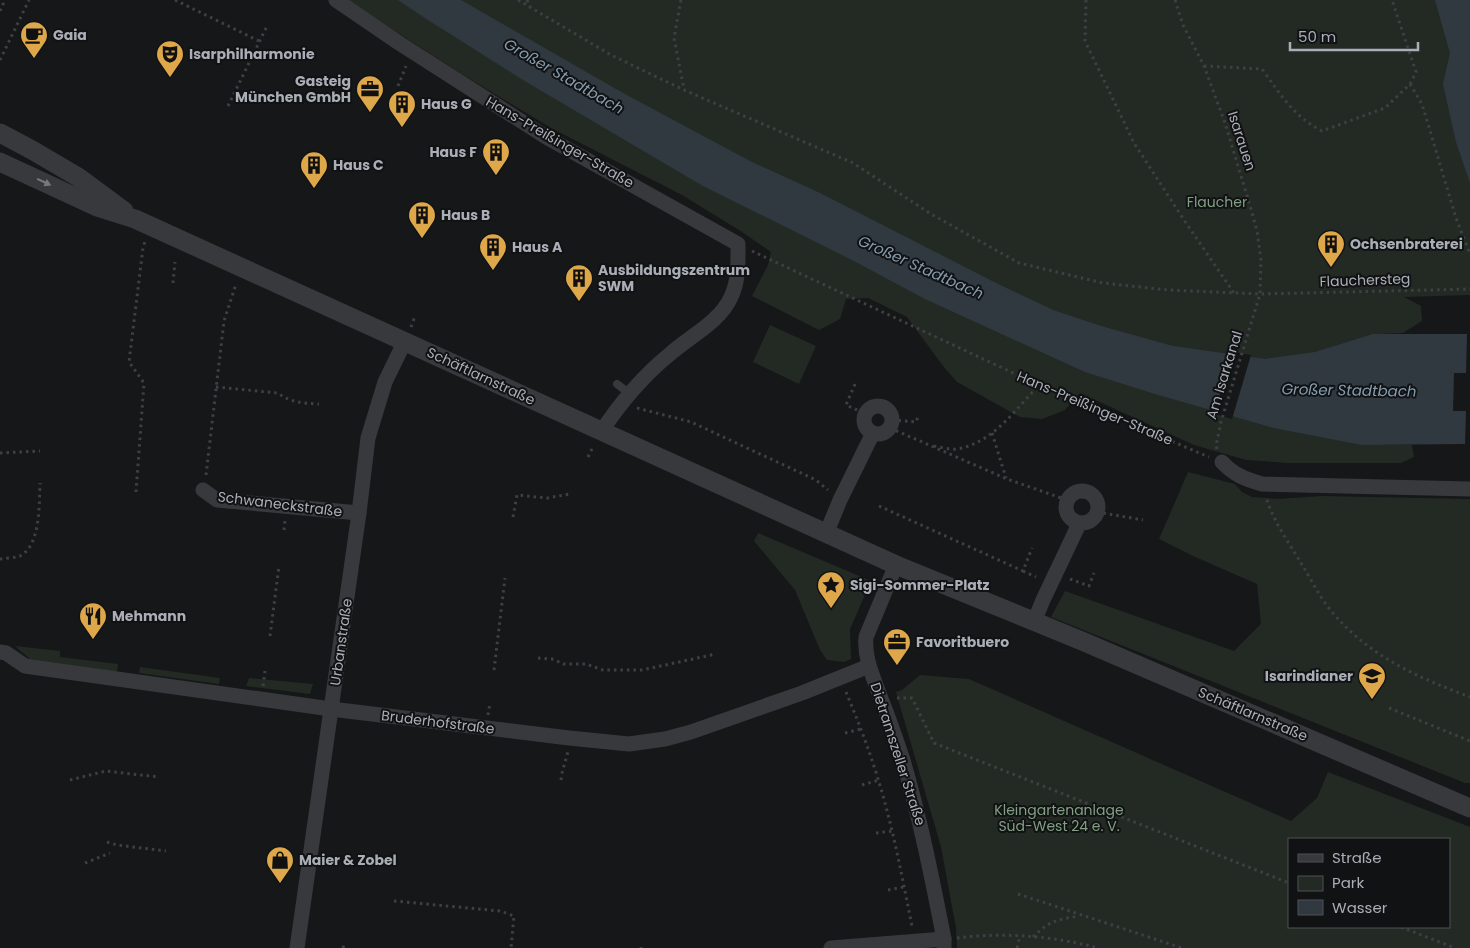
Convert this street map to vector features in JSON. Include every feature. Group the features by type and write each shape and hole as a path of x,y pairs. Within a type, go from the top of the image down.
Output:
{"street":[{"name":"Hans-Preißinger-Straße","path":"336,0 546,136 738,244"},
{"name":"Schäftlarnstraße","path":"0,133 78,177 144,223"},
{"name":"Schäftlarnstraße","path":"0,162 97,207 144,223 405,341 598,439 896,565 1082,641 1470,808"},
{"path":"598,439 614,412 669,354 702,330 719,314 731,297 738,271 738,244"},
{"name":"Urbanstraße","path":"297,948 368,438 385,382 405,341"},
{"path":"880,406 889,412 891,424 882,434 873,433 868,430 866,425 866,414 880,406"},
{"path":"826,534 840,500 873,433"},
{"path":"1222,462 1232,472 1244,479 1262,484 1470,489"},
{"name":"Schwaneckstraße","path":"203,490 217,500 359,513"},
{"path":"1078,491 1090,493 1097,501 1098,512 1093,520 1086,524 1079,524 1071,520 1065,506 1067,500 1078,491"},
{"path":"1034,622 1079,524"},
{"name":"Dietramszeller Straße","path":"896,565 866,637 865,650 901,755 918,813 944,944"},
{"name":"Bruderhofstraße","path":"0,652 6,653 25,666 331,709 628,744 665,739 750,712 869,666"},
{"path":"830,948 915,941 944,944"}],"lane":[{"path":"617,384 626,399"}],"path":[{"path":"0,11 6,0"},
{"path":"0,60 29,0"},
{"path":"175,0 259,42"},
{"name":"Flauchersteg","path":"518,0 611,55 684,90 853,163 931,214 1019,263 1103,283 1168,290 1260,294 1470,289"},
{"path":"528,0 530,7"},
{"path":"681,0 674,38 684,90"},
{"path":"1086,0 1085,41 1134,143 1186,223 1235,293"},
{"name":"Isarauen","path":"1176,0 1183,25 1204,66 1225,123 1257,231 1261,260 1260,294"},
{"path":"1204,66 1262,69 1294,111 1306,123 1322,131 1385,108 1410,84 1416,72 1392,0"},
{"path":"228,106 267,26"},
{"path":"398,86 403,74"},
{"path":"1410,84 1422,104 1456,218 1470,254"},
{"path":"136,492 144,384 130,362 143,248 144,223"},
{"name":"Hans-Preißinger-Straße","path":"738,244 1039,385 1222,462"},
{"path":"173,284 175,262"},
{"path":"203,490 208,466 224,321 243,268"},
{"name":"Am Isarkanal","path":"1222,462 1216,446 1221,422 1260,294"},
{"path":"855,384 846,405 866,414"},
{"path":"930,446 956,449 971,445 992,433 1039,385"},
{"path":"216,387 278,393 286,399 296,402 319,404"},
{"path":"626,399 646,411 691,422 816,480 840,500"},
{"path":"891,424 916,422 920,414"},
{"path":"891,424 930,446 1007,479 1067,500"},
{"path":"992,433 1007,479"},
{"path":"588,457 598,439"},
{"path":"0,453 40,452"},
{"path":"0,559 19,556 31,546 37,528 40,483"},
{"path":"1262,484 1275,519 1331,611 1357,637 1385,659 1429,682 1470,697"},
{"path":"514,517 516,495 547,498 570,494 571,492"},
{"path":"879,506 1023,571 1032,548"},
{"path":"1098,512 1143,520"},
{"path":"270,636 279,566"},
{"path":"1055,574 1089,586 1094,573"},
{"path":"494,670 505,578"},
{"path":"538,658 552,659 564,664 586,664 603,670 642,670 716,654"},
{"path":"840,678 879,780 892,831 915,941"},
{"path":"881,698 912,698 934,743 1288,883"},
{"path":"1389,708 1470,741"},
{"path":"845,733 861,729"},
{"path":"561,780 562,766 567,758 569,738"},
{"path":"70,780 106,771 159,777"},
{"path":"862,785 879,780"},
{"path":"876,833 892,831"},
{"path":"107,842 166,851"},
{"path":"85,863 110,853"},
{"path":"888,890 904,886"},
{"path":"1018,894 1080,916 1182,948"},
{"path":"394,901 500,911 514,916 510,948"},
{"path":"1033,938 1042,928 1055,920 1080,916"},
{"path":"1403,928 1454,948"},
{"path":"944,944 985,934 1020,936 1084,944 1098,948"},
{"path":"1017,948 1020,936"}],"green space":[{"name":"Flaucher","path":"347,0 1470,0 1470,295 1404,297 1421,306 1422,321 1403,333 1378,334 1377,445 1412,445 1414,457 1401,463 1288,463 1246,460 1194,445 1080,393 1065,410 1042,419 1020,417 957,382 907,317 868,298 846,299 840,319 819,330 752,296 768,265 771,252 682,195 551,128 465,76"},
{"path":"770,325 816,346 799,384 753,362"},
{"path":"1188,472 1235,484 1242,492 1252,497 1277,499 1322,496 1470,499 1470,783 1465,783 1051,617 1065,591 1234,651 1261,624 1257,584 1159,539"},
{"name":"Sigi-Sommer-Platz","path":"758,533 871,581 850,629 851,659 844,662 827,660 820,650 795,590 754,541"},
{"path":"15,646 60,651 60,657 118,664 117,672 30,659"},
{"path":"140,667 220,678 219,684 139,673"},
{"name":"Kleingartenanlage Süd-West 24 e. V.","path":"920,675 969,679 1291,821 1317,798 1328,772 1470,827 1470,948 957,948 956,928 941,847 896,692 902,690"},
{"path":"249,678 313,684 310,694 246,686"}],"water":[{"name":"Großer Stadtbach","path":"398,0 461,0 623,93 750,161 820,193 1053,310 1101,326 1173,346 1265,359 1315,352 1373,334 1467,334 1466,373 1454,373 1453,411 1466,411 1465,444 1362,445 1274,428 1085,372 925,299 852,260 703,186 523,80"},
{"path":"1435,0 1470,0 1470,183 1456,142 1443,84 1450,53"}],"pier":[{"path":"1233,352 1251,355 1232,419 1214,414"}],"place":[{"name":"Gaia","path":"34,59"},
{"name":"Isarphilharmonie","path":"170,78"},
{"name":"Gasteig München GmbH","path":"370,113"},
{"name":"Haus G","path":"402,128"},
{"name":"Haus F","path":"496,176"},
{"name":"Haus C","path":"314,189"},
{"name":"Haus B","path":"422,239"},
{"name":"Ochsenbraterei","path":"1331,268"},
{"name":"Haus A","path":"493,271"},
{"name":"Ausbildungszentrum SWM","path":"579,302"},
{"name":"Sigi-Sommer-Platz","path":"831,609"},
{"name":"Mehmann","path":"93,640"},
{"name":"Favoritbuero","path":"897,666"},
{"name":"Isarindianer","path":"1372,700"},
{"name":"Maier & Zobel","path":"280,884"}]}
